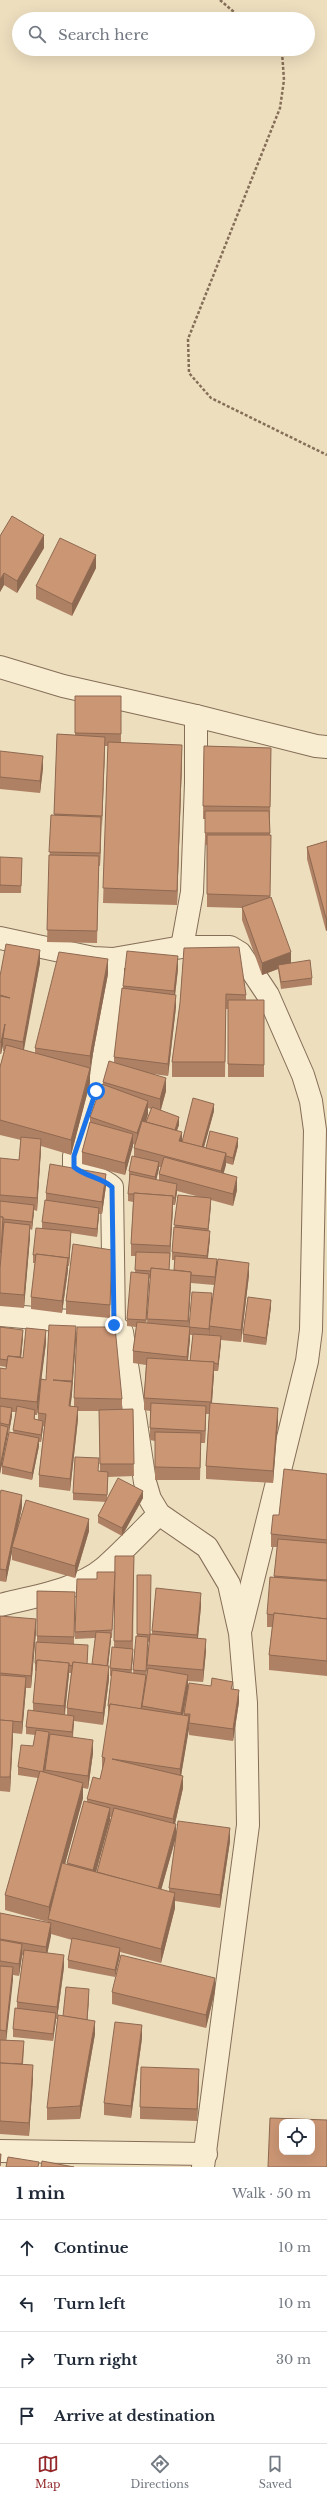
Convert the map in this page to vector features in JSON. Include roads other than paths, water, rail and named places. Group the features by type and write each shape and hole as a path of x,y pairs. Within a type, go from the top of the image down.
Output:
{"street":[{"path":"0,667 63,686 196,716 316,746 327,747"},
{"path":"182,947 192,892 196,783 196,716"},
{"path":"0,938 93,958 113,959 182,947 230,947 240,953 252,968 268,995 303,1075 311,1102 315,1130 311,1330 307,1361 240,1633"},
{"path":"113,959 112,993 100,1077 74,1156 74,1167 83,1174 105,1180 112,1187 114,1325"},
{"path":"0,1315 114,1325 122,1332 145,1482 150,1499 159,1514 207,1547 230,1584 240,1633 246,1704 248,1825 204,2161 0,2151"},
{"path":"0,1605 55,1591 88,1577 103,1568 159,1514"}]}
